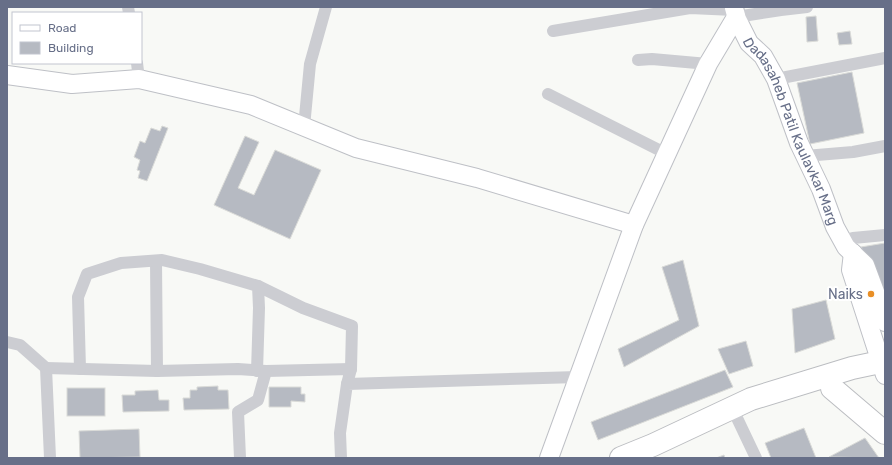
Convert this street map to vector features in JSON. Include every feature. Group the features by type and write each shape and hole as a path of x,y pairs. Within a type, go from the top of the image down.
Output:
{"highway":[{"path":"621,458 653,445 751,399 852,368 884,368"},
{"path":"646,458 737,418 756,408 832,388 884,368"},
{"path":"832,388 885,433"}],"street":[{"path":"304,127 310,64 326,7"},
{"path":"553,31 690,8 735,11 781,10 808,7"},
{"path":"549,458 634,225 708,64 735,11"},
{"name":"Dadasaheb Patil Kaulavkar Marg","path":"735,11 749,43 763,56 776,79 799,143 821,189 835,227 847,247"},
{"path":"776,79 885,58"},
{"path":"638,60 652,59 708,64"},
{"path":"7,75 72,84 138,71 251,105 356,148 477,178 634,225"},
{"path":"548,94 667,154"},
{"path":"805,156 884,150"},
{"path":"884,368 851,270 847,247 853,238 885,235"},
{"path":"847,247 865,265 885,322"},
{"path":"80,369 78,297 87,274 121,263 162,260 200,268 258,286 303,308 352,326 351,369 347,384 340,433 341,458"},
{"path":"156,261 157,371"},
{"path":"240,458 238,412 258,400 261,371 258,286"},
{"path":"7,342 20,345 46,368 157,371 351,369"},
{"path":"46,368 50,458"},
{"path":"347,384 578,377"},
{"path":"737,418 756,458"}],"building":[{"path":"816,16 818,41 807,42 806,17"},
{"path":"850,31 852,44 839,45 837,33"},
{"path":"852,72 864,133 810,144 797,83"},
{"path":"162,126 168,128 147,181 138,178 140,171 137,170 140,160 134,157 140,141 145,143 151,128 160,131"},
{"path":"245,136 259,142 238,188 254,195 275,150 321,170 290,239 214,205"},
{"path":"885,243 885,297 861,247"},
{"path":"683,260 699,326 624,367 618,349 679,320 662,267"},
{"path":"826,300 835,339 795,353 792,309"},
{"path":"746,341 753,366 729,374 718,349"},
{"path":"725,370 733,387 598,440 591,422"},
{"path":"218,386 218,390 228,390 229,409 184,410 183,398 190,398 190,390 197,390 197,387"},
{"path":"269,387 301,387 301,394 305,394 305,402 291,401 291,407 269,407"},
{"path":"67,388 105,388 105,416 67,416"},
{"path":"158,390 159,400 169,400 169,411 123,412 122,395 135,395 135,391"},
{"path":"804,428 816,458 771,458 765,443"},
{"path":"139,429 140,457 80,458 79,431"},
{"path":"865,438 879,458 829,457"},
{"path":"724,455 725,458 716,458"}],"place":[{"name":"Naiks","path":"871,294"}]}
